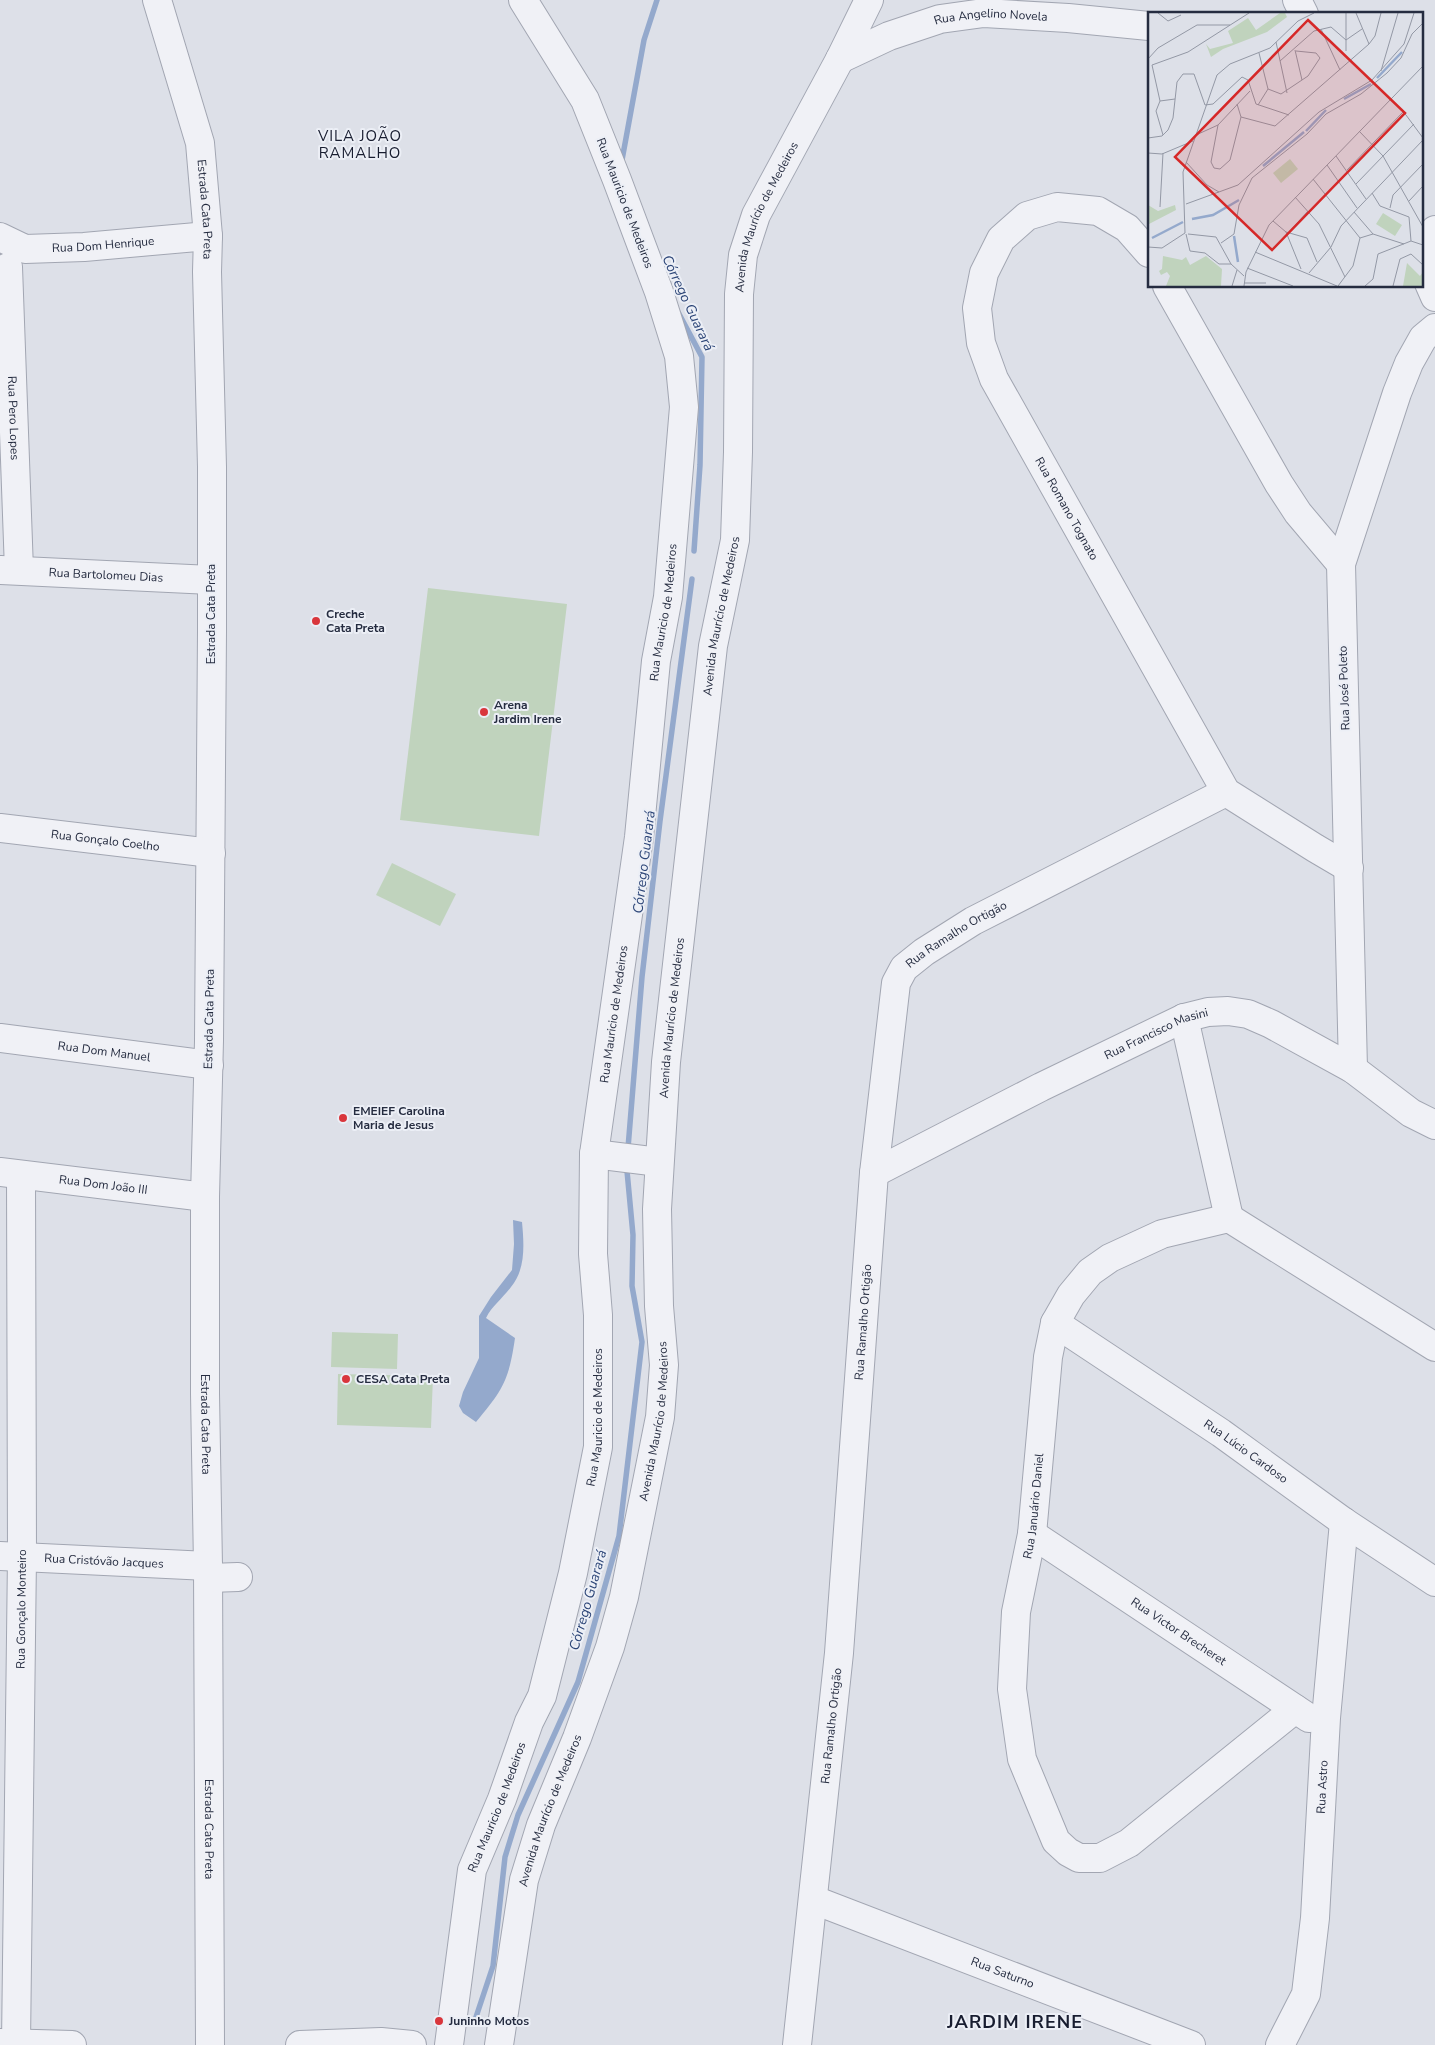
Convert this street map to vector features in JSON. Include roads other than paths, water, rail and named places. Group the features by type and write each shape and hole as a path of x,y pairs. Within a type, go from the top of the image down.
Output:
{"street":[{"name":"Estrada Cata Preta","path":"157,0 200,143 208,236 207,272 212,466 211,853 206,1197 210,2045"},
{"name":"Rua Mauricio de Medeiros","path":"449,2045 472,1870 502,1799 521,1744 542,1696 573,1572 598,1447 598,1315 593,1254 594,1154 639,837 656,661 668,597 684,407 680,356 659,292 617,180 585,100 523,0"},
{"name":"Avenida Maurício de Medeiros","path":"499,2045 524,1880 541,1825 577,1738 610,1647 624,1597 660,1417 664,1365 659,1306 657,1209 666,1062 713,646 735,540 738,452 739,294 743,255 756,215 840,59 869,0"},
{"path":"1297,0 1303,12"},
{"name":"Rua Angelino Novela","path":"840,59 889,36 940,19 984,14 1068,18 1148,26"},
{"name":"Rua Romano Tognato","path":"1148,252 1127,228 1098,211 1057,207 1027,216 1001,239 984,274 977,308 981,344 994,379 1226,792 1349,868"},
{"path":"1422,259 1435,230"},
{"name":"Rua Dom Henrique","path":"0,237 11,262 84,247 208,236"},
{"name":"Rua Pero Lopes","path":"9,570 11,262"},
{"path":"1422,267 1435,297"},
{"path":"1168,288 1279,484 1298,513 1341,564"},
{"name":"Rua José Poleto","path":"1352,1068 1341,564 1409,363 1423,338 1435,328"},
{"name":"Rua Bartolomeu Dias","path":"9,570 211,580"},
{"name":"Rua Ramalho Ortigão","path":"797,2045 839,1653 874,1173 896,983 904,968 924,952 973,921 1226,792"},
{"name":"Rua Gonçalo Coelho","path":"0,828 211,853"},
{"name":"Rua Francisco Masini","path":"874,1173 1041,1087 1184,1018 1208,1012 1228,1010 1248,1014 1272,1024 1352,1068 1411,1113 1435,1125"},
{"path":"1184,1018 1229,1218 1435,1347"},
{"name":"Rua Dom Manuel","path":"0,1038 209,1065"},
{"path":"594,1154 659,1162"},
{"name":"Rua Dom João III","path":"10,1174 206,1197"},
{"name":"Rua Gonçalo Monteiro","path":"8,2044 11,1556 10,1174"},
{"name":"Rua Januário Daniel","path":"1229,1218 1162,1234 1110,1258 1090,1272 1071,1295 1055,1324 1048,1357 1032,1534 1016,1612 1012,1689 1022,1760 1056,1841 1068,1852 1079,1858 1100,1858 1129,1843 1295,1709"},
{"name":"Rua Lúcio Cardoso","path":"1055,1324 1221,1433 1344,1522 1435,1582"},
{"name":"Rua Astro","path":"1280,2045 1306,1994 1315,1918 1325,1729 1344,1522"},
{"name":"Rua Victor Brecheret","path":"1032,1534 1325,1729"},
{"name":"Rua Cristóvão Jacques","path":"11,1556 209,1572 238,1577"},
{"name":"Rua Saturno","path":"814,1900 1192,2045"},
{"path":"300,2045 381,2042 412,2045"},
{"path":"8,2044 72,2045"}],"water":[{"path":"513,1220 522,1222 522,1264 516,1280 486,1318 515,1338 513,1352 507,1375 499,1392 476,1422 463,1413 459,1406 463,1392 479,1358 479,1316 512,1270"}],"waterway":[{"name":"Córrego Guarará","path":"622,160 644,40 657,0"},
{"name":"Córrego Guarará","path":"678,312 702,357 700,465 694,551"},
{"name":"Córrego Guarará","path":"628,1148 642,977 660,821 692,579"},
{"name":"Córrego Guarará","path":"475,2020 493,1966 505,1857 518,1815 578,1682 619,1536 642,1342 632,1286 633,1235 627,1171"}],"place":[{"name":"Creche Cata Preta","path":"316,621"},
{"name":"Arena Jardim Irene","path":"484,712"},
{"name":"EMEIEF Carolina Maria de Jesus","path":"343,1118"},
{"name":"CESA Cata Preta","path":"346,1379"},
{"name":"Juninho Motos","path":"439,2021"}],"district":[{"name":"VILA JOÃO RAMALHO","path":"360,144"},
{"name":"JARDIM IRENE","path":"1015,2022"}]}
